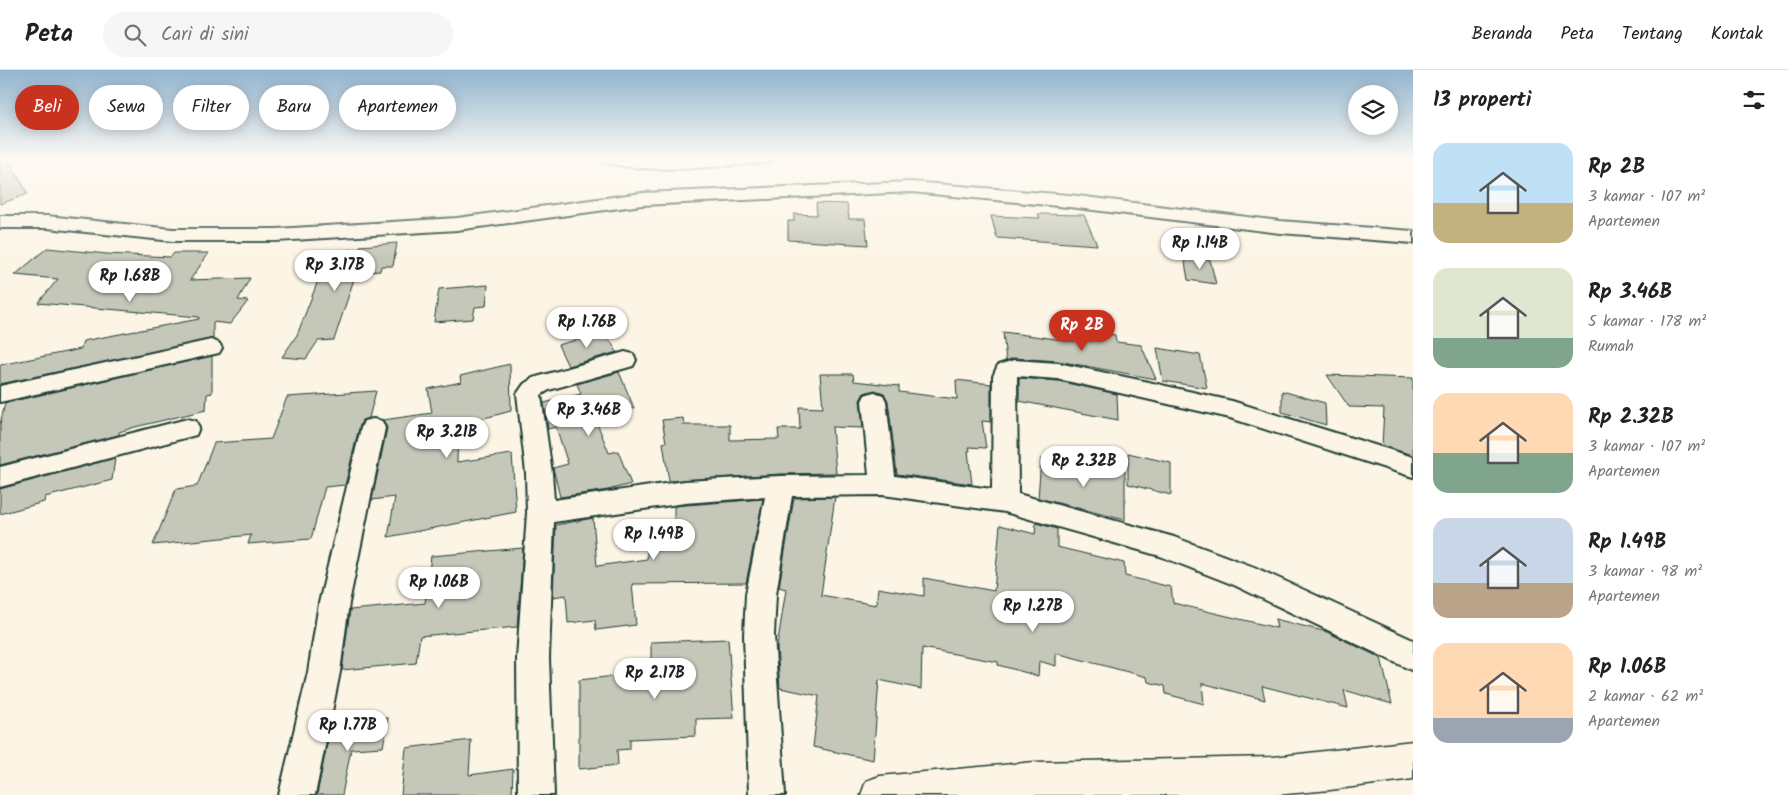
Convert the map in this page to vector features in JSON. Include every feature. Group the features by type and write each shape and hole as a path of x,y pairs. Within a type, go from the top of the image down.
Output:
{"highway":[{"path":"880,795 1274,776 1413,760"}],"street":[{"path":"0,222 47,222 173,235 276,235 456,224 642,199 803,192"},
{"path":"966,192 1069,201 1280,227 1413,237"},
{"path":"0,394 211,348"},
{"path":"536,795 533,658 541,513 539,473 529,394 541,384 625,360"},
{"path":"1005,501 1006,446 1003,405 1006,371 1014,368 1058,371 1232,410 1413,467"},
{"path":"874,401 883,485"},
{"path":"0,478 187,428"},
{"path":"297,795 324,672 334,604 373,428"},
{"path":"541,513 668,494 780,486 883,485 1005,501 1164,545 1244,576 1371,634 1413,656"},
{"path":"767,795 759,635 761,594 780,486"}],"building":[{"path":"0,192 27,192 28,194 0,204"},
{"path":"816,203 847,204 849,219 865,219 868,245 788,240 788,221 794,221 794,214 817,215"},
{"path":"1038,214 1084,215 1097,245 997,238 991,216 1040,218"},
{"path":"397,243 393,266 381,266 380,271 356,273 334,340 318,341 306,359 282,357 297,335 321,273 310,273 317,252 360,249 360,246"},
{"path":"47,248 107,254 171,257 174,253 209,253 190,280 250,278 238,300 248,301 230,324 213,322 213,339 0,384 0,365 81,349 83,341 199,319 199,317 38,303 58,279 15,275"},
{"path":"1184,256 1210,260 1216,284 1188,280"},
{"path":"488,285 486,306 475,307 473,319 434,322 439,289"},
{"path":"1071,329 1115,335 1116,342 1141,345 1156,379 1058,361 1014,358 1006,361 1003,332 1072,341"},
{"path":"605,332 617,352 568,366 558,345"},
{"path":"1157,348 1200,355 1207,388 1163,381"},
{"path":"212,356 212,393 207,394 206,410 135,427 119,432 119,435 0,465 0,424 5,403"},
{"path":"510,364 511,411 458,425 457,462 512,454 516,512 388,537 395,497 372,500 387,428 383,420 432,413 428,389 461,382 460,376"},
{"path":"619,372 634,408 595,418 609,453 618,451 631,484 608,490 560,497 553,468 568,464 556,427 548,429 544,403 581,394 577,384"},
{"path":"820,374 853,374 854,381 899,386 899,392 957,399 956,380 991,384 991,422 982,421 986,448 969,447 970,451 968,451 972,484 897,474 888,401 884,393 875,390 864,393 860,400 863,428 832,427 836,473 780,474 669,481 663,443 666,442 662,420 683,418 684,425 730,425 730,440 779,439 778,429 800,429 799,407 823,408"},
{"path":"1327,375 1413,378 1413,455 1382,446 1384,408 1349,407"},
{"path":"1019,378 1058,381 1117,394 1118,420 1019,401"},
{"path":"376,391 369,418 362,420 359,428 345,485 325,487 311,539 248,544 251,535 153,545 176,489 197,486 214,443 271,439 287,397"},
{"path":"1282,391 1325,403 1326,425 1282,412"},
{"path":"1128,453 1171,463 1171,495 1128,484"},
{"path":"115,458 112,480 45,497 44,502 0,514 0,489"},
{"path":"1041,459 1088,470 1088,462 1125,471 1125,520 1038,498"},
{"path":"835,497 821,595 876,605 878,588 924,596 924,578 994,591 1000,525 1035,534 1036,523 1057,529 1057,547 1124,563 1125,576 1171,587 1173,603 1277,628 1275,619 1327,632 1381,658 1392,704 1344,690 1348,708 1262,686 1265,700 1202,683 1204,704 1166,694 1165,686 1148,682 1147,677 1056,653 1056,666 1039,661 1038,676 998,665 998,662 922,648 921,689 879,680 873,760 813,747 819,696 780,688 777,647 786,589 779,587 794,498"},
{"path":"763,499 746,583 632,584 636,625 596,630 595,620 568,623 566,595 553,597 556,525 593,518 597,566 647,559 647,550 674,550 674,506"},
{"path":"523,548 517,627 420,636 416,663 342,670 350,610 425,603 431,556"},
{"path":"728,639 734,718 696,719 696,736 630,739 630,749 617,750 618,765 579,769 579,680 651,672 651,642"},
{"path":"388,718 383,747 351,749 342,795 317,795 330,729 356,727 358,720"},
{"path":"471,740 469,775 513,769 512,795 401,795 406,748"}]}
